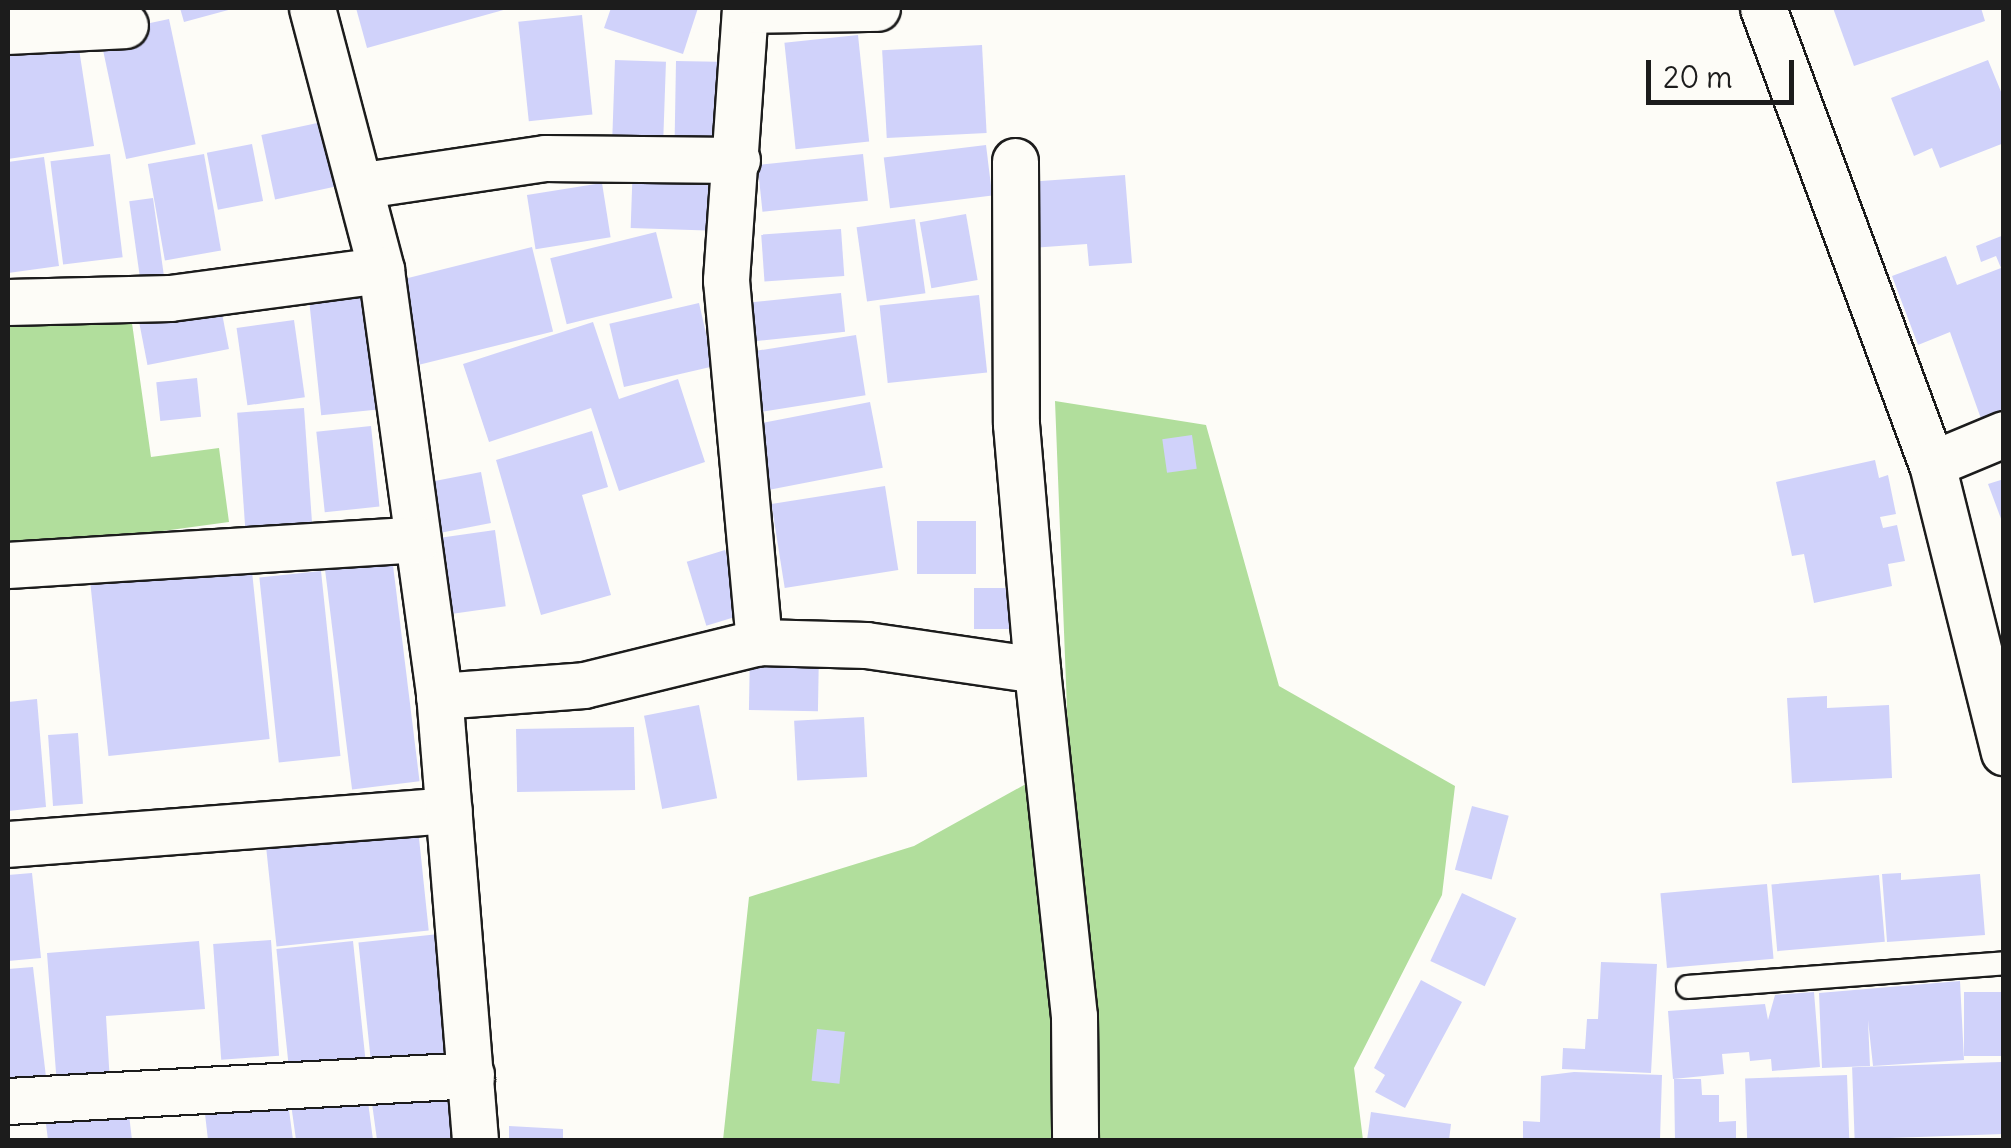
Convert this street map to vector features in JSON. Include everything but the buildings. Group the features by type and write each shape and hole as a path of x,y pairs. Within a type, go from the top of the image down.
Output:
{"street":[{"path":"312,8 364,185 381,270 439,696 476,1140"},
{"path":"758,642 726,280 745,9 877,8"},
{"path":"1763,8 1932,464 2004,752"},
{"path":"8,31 125,25"},
{"path":"364,185 545,158 737,160"},
{"path":"1014,161 1016,424 1037,670 1074,1016 1075,1140"},
{"path":"8,302 170,298 381,270"},
{"path":"1932,464 2004,434"},
{"path":"8,565 417,539"},
{"path":"439,696 584,686 758,642 866,646 1037,670"},
{"path":"8,844 449,810"},
{"path":"8,1100 471,1075"}],"lane":[{"path":"1688,987 2004,963"}],"green space":[{"path":"130,309 151,457 219,448 229,522 8,552 8,326"},
{"path":"1055,401 1206,425 1279,686 1455,786 1442,895 1354,1068 1363,1140 723,1140 749,897 914,846 1069,760"}]}
